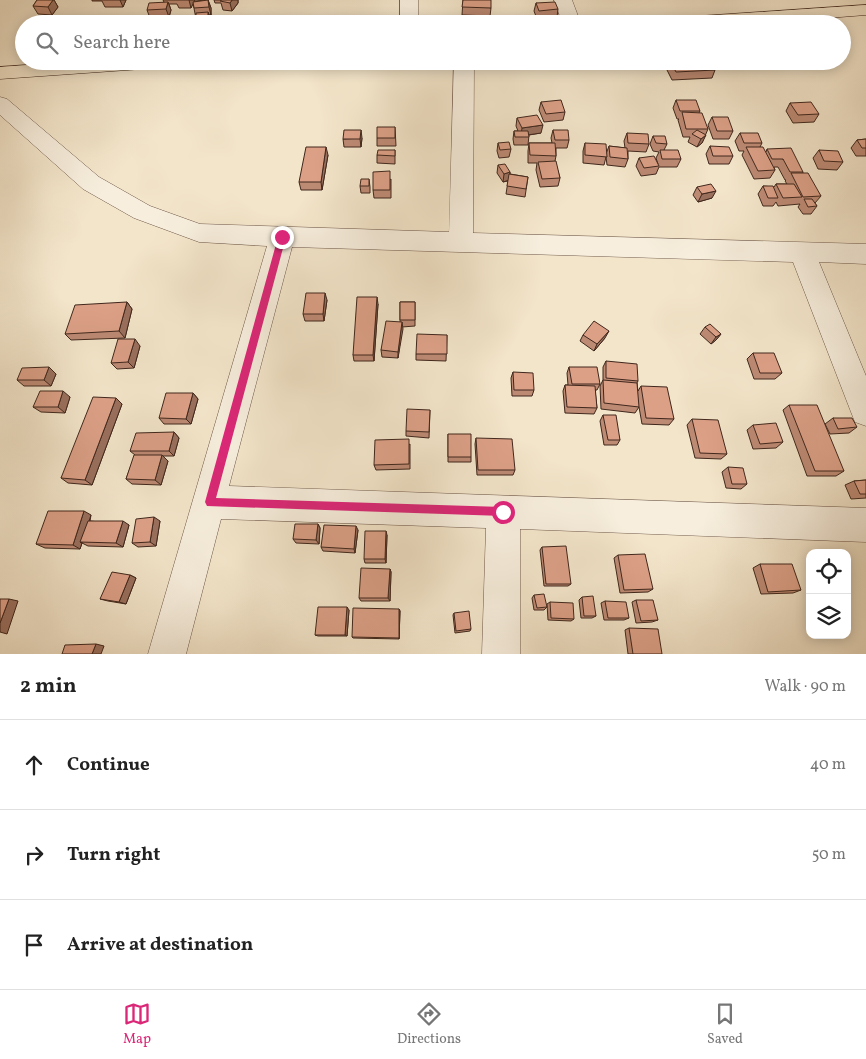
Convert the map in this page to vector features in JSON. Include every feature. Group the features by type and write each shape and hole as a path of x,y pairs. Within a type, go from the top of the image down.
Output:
{"main road":[{"path":"796,15 866,10"},
{"path":"0,74 52,70"}],"street":[{"path":"409,0 409,15"},
{"path":"563,0 569,15"},
{"path":"461,241 464,70"},
{"path":"0,104 91,183 142,212 199,233 866,254"},
{"path":"167,654 282,237"},
{"path":"802,251 866,412"},
{"path":"210,502 866,524"},
{"path":"501,654 503,512"}],"building":[{"path":"37,0 53,0 48,7 33,6"},
{"path":"208,0 209,7 194,8 193,2"},
{"path":"232,0 230,3 220,1"},
{"path":"463,0 491,0 491,8 462,7"},
{"path":"168,2 166,9 147,10 149,3"},
{"path":"555,2 558,9 539,11 536,3"},
{"path":"208,12 208,15 196,15 196,13"},
{"path":"675,70 715,70 676,72"},
{"path":"561,100 565,112 546,114 541,102"},
{"path":"676,100 696,100 700,111 680,111"},
{"path":"811,102 819,114 798,115 790,103"},
{"path":"682,112 702,113 708,129 686,129"},
{"path":"537,115 543,125 522,128 517,118"},
{"path":"712,117 728,117 733,131 717,131"},
{"path":"377,127 395,127 395,138 377,138"},
{"path":"344,130 361,130 360,139 343,139"},
{"path":"553,130 568,130 569,140 555,140"},
{"path":"697,130 706,135 701,139 692,134"},
{"path":"514,131 528,131 529,137 515,137"},
{"path":"627,133 648,134 649,144 628,143"},
{"path":"740,133 758,133 762,143 744,143"},
{"path":"653,136 665,136 667,144 656,143"},
{"path":"866,139 866,148 862,148 857,140"},
{"path":"509,142 511,149 500,150 498,143"},
{"path":"529,143 555,143 556,156 530,155"},
{"path":"585,143 606,144 607,157 585,155"},
{"path":"609,146 627,148 628,159 610,157"},
{"path":"710,146 729,147 733,156 713,156"},
{"path":"306,147 326,147 321,182 299,182"},
{"path":"746,147 763,147 775,170 758,171"},
{"path":"791,148 803,172 790,172 783,159 772,159 767,149"},
{"path":"378,150 395,150 395,156 377,155"},
{"path":"660,150 678,150 681,159 662,159"},
{"path":"819,150 838,151 843,162 824,161"},
{"path":"654,156 659,166 644,168 639,158"},
{"path":"556,161 560,178 542,179 538,162"},
{"path":"505,164 510,172 504,174 498,165"},
{"path":"390,171 390,190 373,190 373,172"},
{"path":"791,173 808,173 821,196 803,197"},
{"path":"509,174 528,177 526,189 507,186"},
{"path":"361,179 369,179 369,186 360,186"},
{"path":"711,184 716,191 702,194 697,187"},
{"path":"776,184 794,184 802,197 783,198"},
{"path":"763,186 773,186 778,198 768,198"},
{"path":"804,199 812,199 817,206 808,207"},
{"path":"306,293 325,293 323,314 303,314"},
{"path":"357,297 377,297 373,355 353,355"},
{"path":"127,302 119,331 65,334 75,305"},
{"path":"400,302 415,302 415,320 400,320"},
{"path":"386,321 402,322 398,352 381,350"},
{"path":"594,321 609,331 597,344 583,335"},
{"path":"710,324 721,334 716,337 705,327"},
{"path":"417,334 447,335 447,354 416,354"},
{"path":"118,339 135,339 128,362 111,363"},
{"path":"753,353 774,353 782,373 760,373"},
{"path":"606,361 637,364 638,381 606,378"},
{"path":"49,367 44,380 17,380 22,368"},
{"path":"569,367 597,367 600,384 572,384"},
{"path":"513,372 533,373 534,390 514,390"},
{"path":"603,380 637,383 639,407 604,403"},
{"path":"565,385 595,386 597,408 567,407"},
{"path":"641,386 667,387 674,419 646,418"},
{"path":"40,391 63,391 58,407 33,407"},
{"path":"166,393 193,393 186,419 159,418"},
{"path":"93,397 116,398 85,480 61,478"},
{"path":"789,405 817,405 844,471 815,471"},
{"path":"407,409 430,410 429,432 406,431"},
{"path":"603,415 616,415 620,440 608,440"},
{"path":"833,418 852,418 857,427 838,429"},
{"path":"692,419 718,420 727,454 700,453"},
{"path":"776,423 783,442 760,444 753,425"},
{"path":"174,432 169,451 130,451 136,433"},
{"path":"448,434 471,434 471,457 448,457"},
{"path":"476,438 512,439 515,470 478,470"},
{"path":"409,439 409,464 374,465 375,440"},
{"path":"134,455 162,455 155,480 126,479"},
{"path":"728,467 743,468 747,484 732,484"},
{"path":"866,480 866,494 860,494 854,481"},
{"path":"48,511 84,511 73,545 36,544"},
{"path":"154,517 150,542 132,543 136,519"},
{"path":"88,521 123,521 116,543 80,542"},
{"path":"295,524 318,524 316,540 293,539"},
{"path":"324,525 356,526 354,549 321,547"},
{"path":"365,531 386,531 385,559 364,559"},
{"path":"566,546 571,584 546,584 542,547"},
{"path":"645,554 653,589 624,590 618,555"},
{"path":"760,564 792,564 801,590 768,592"},
{"path":"361,568 390,569 388,598 359,598"},
{"path":"112,572 130,575 119,602 100,599"},
{"path":"544,594 547,607 537,608 534,595"},
{"path":"593,596 596,616 584,616 582,597"},
{"path":"0,599 9,599 0,623"},
{"path":"636,600 653,600 658,620 641,621"},
{"path":"605,601 626,602 629,618 608,618"},
{"path":"550,602 573,603 574,619 551,618"},
{"path":"318,607 347,607 345,635 315,635"},
{"path":"353,608 399,609 399,638 352,637"},
{"path":"469,611 471,629 456,631 454,613"},
{"path":"629,628 658,629 662,654 633,654"},
{"path":"96,644 92,654 62,654 65,645"}],"route":[{"path":"282,237 210,502 503,512"}]}
